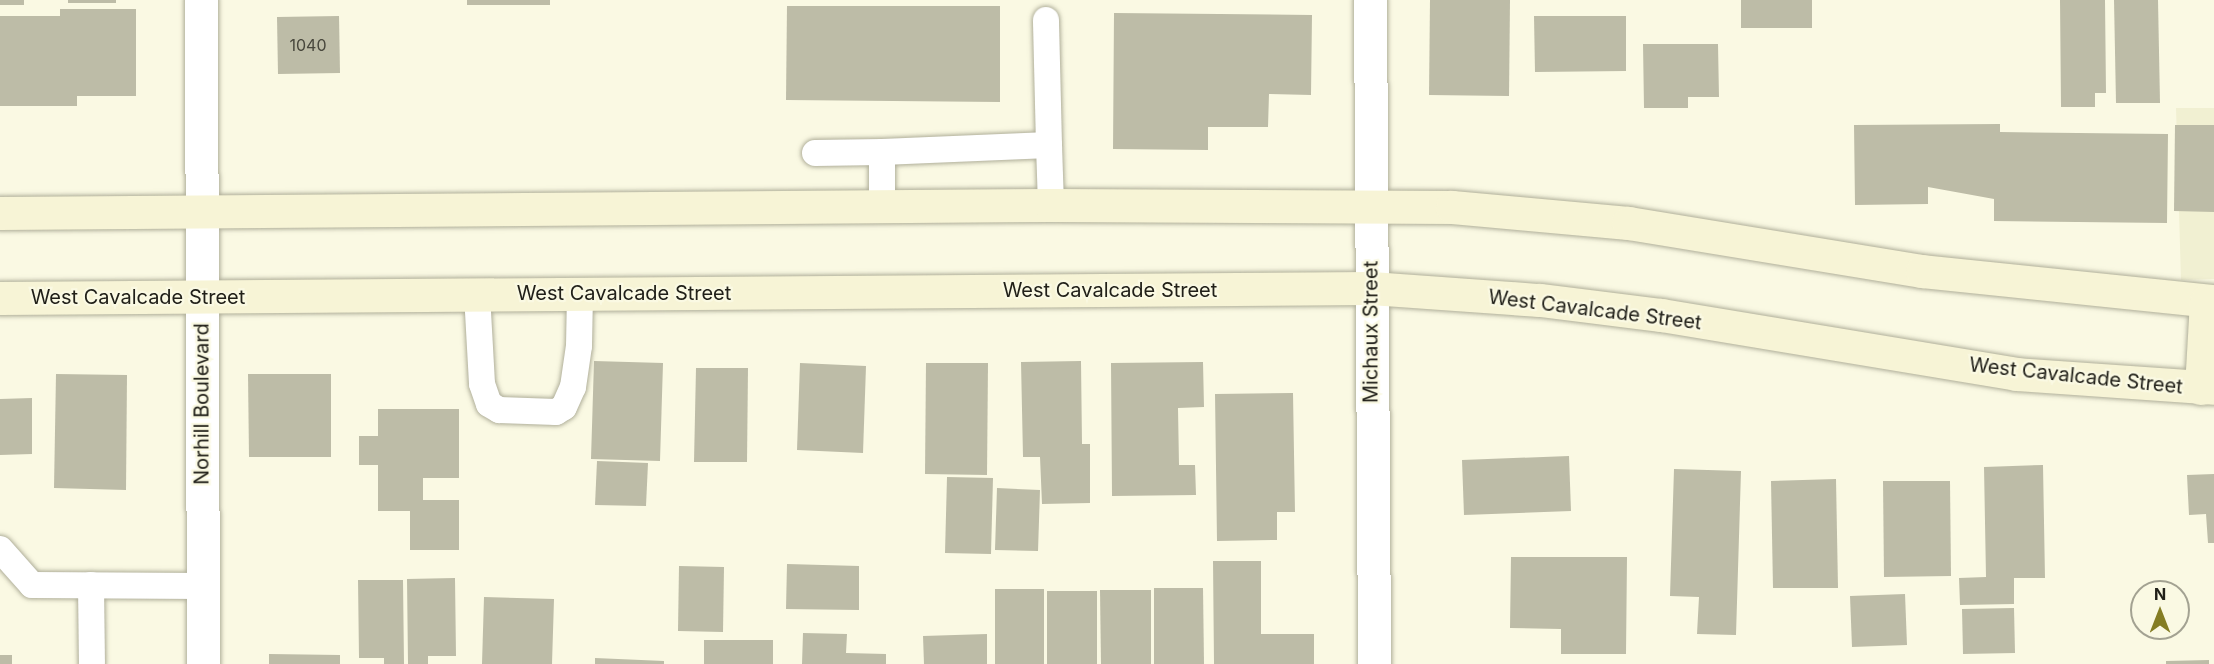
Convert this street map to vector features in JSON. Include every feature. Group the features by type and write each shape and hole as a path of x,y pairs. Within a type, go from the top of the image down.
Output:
{"main road":[{"path":"0,213 1371,204 1628,223 1922,271 2210,301 2208,388"},
{"name":"West Cavalcade Street","path":"0,298 1371,288 1540,300 1661,315 2016,374 2208,388"}],"street":[{"name":"Norhill Boulevard","path":"201,0 203,664"},
{"name":"Michaux Street","path":"1370,0 1374,664"}],"lane":[{"path":"1046,20 1051,205"},
{"path":"815,153 1049,145"},
{"path":"882,152 882,206"},
{"path":"477,294 482,384 489,404 499,410 556,412 564,407 573,387 579,346 580,294"},
{"path":"0,549 32,585 203,586"},
{"path":"90,585 92,664"}],"shaded area":[{"path":"2176,108 2214,108 2214,279 2181,280"}],"building":[{"path":"0,0 24,0 24,5 0,5"},
{"path":"68,0 116,0 116,3 68,3"},
{"path":"467,0 550,0 550,5 467,5"},
{"path":"1430,0 1510,0 1509,96 1429,95"},
{"path":"1741,0 1812,0 1812,28 1741,28"},
{"path":"2060,0 2105,0 2106,93 2095,93 2095,107 2061,107"},
{"path":"2114,0 2158,0 2160,103 2116,103"},
{"path":"787,6 1000,6 1000,102 786,100"},
{"path":"60,9 136,9 136,96 77,96 77,106 0,106 0,16 60,16"},
{"path":"1114,13 1312,15 1311,95 1269,94 1268,127 1208,127 1208,150 1113,149"},
{"path":"339,16 340,73 278,74 277,17"},
{"path":"1534,16 1626,16 1626,71 1535,72"},
{"path":"1643,44 1718,44 1719,97 1688,97 1688,108 1644,108"},
{"path":"2000,124 2000,132 2168,134 2167,223 1994,221 1994,199 1928,187 1928,204 1855,205 1854,125"},
{"path":"2175,125 2214,125 2214,212 2174,211"},
{"path":"594,361 663,363 660,461 591,459"},
{"path":"1081,361 1082,444 1090,444 1090,503 1042,504 1040,457 1023,457 1021,362"},
{"path":"1203,362 1204,407 1178,408 1179,465 1195,465 1196,495 1112,496 1111,363"},
{"path":"800,363 866,366 863,453 797,450"},
{"path":"926,363 988,363 987,475 925,474"},
{"path":"696,368 748,368 747,462 694,462"},
{"path":"56,374 127,375 126,490 54,488"},
{"path":"248,374 331,374 331,457 249,457"},
{"path":"1293,393 1295,512 1277,512 1277,540 1217,541 1215,394"},
{"path":"32,398 32,454 0,455 0,399"},
{"path":"378,409 459,409 459,478 423,478 423,500 459,500 459,550 410,550 410,511 378,511 378,465 359,465 359,436 378,436"},
{"path":"1569,456 1571,511 1464,515 1462,460"},
{"path":"597,461 648,463 646,506 595,505"},
{"path":"2043,465 2045,578 2014,578 2014,604 1960,605 1959,578 1986,577 1984,467"},
{"path":"1674,469 1741,471 1736,635 1697,634 1699,597 1670,596"},
{"path":"2214,474 2214,543 2208,543 2206,514 2189,515 2187,475"},
{"path":"947,477 993,478 991,554 945,553"},
{"path":"1836,479 1838,588 1773,588 1771,481"},
{"path":"1883,481 1950,481 1951,576 1884,577"},
{"path":"997,488 1040,490 1038,551 995,550"},
{"path":"1511,557 1627,557 1626,654 1561,654 1561,629 1510,628"},
{"path":"1213,561 1261,561 1261,634 1314,634 1314,664 1214,664"},
{"path":"787,564 859,566 859,610 786,609"},
{"path":"679,566 724,567 723,632 678,631"},
{"path":"455,578 456,656 428,656 428,664 408,664 407,579"},
{"path":"358,580 403,580 404,664 384,664 384,658 359,658"},
{"path":"1154,588 1203,588 1204,664 1154,664"},
{"path":"995,589 1044,589 1044,664 995,664"},
{"path":"1100,590 1151,590 1151,664 1101,664"},
{"path":"1047,591 1097,591 1097,664 1047,664"},
{"path":"1905,594 1907,645 1852,647 1850,596"},
{"path":"484,597 554,599 552,664 482,664"},
{"path":"2014,608 2015,653 1963,654 1962,609"},
{"path":"803,633 847,634 846,653 886,654 886,664 802,664"},
{"path":"987,634 987,664 924,664 923,636"},
{"path":"704,640 773,640 773,664 704,664"},
{"path":"269,654 340,655 340,664 269,664"},
{"path":"0,655 12,655 12,664 0,664"},
{"path":"595,658 664,661 664,664 595,664"},
{"path":"2209,660 2209,664 2166,664 2166,661"}]}
